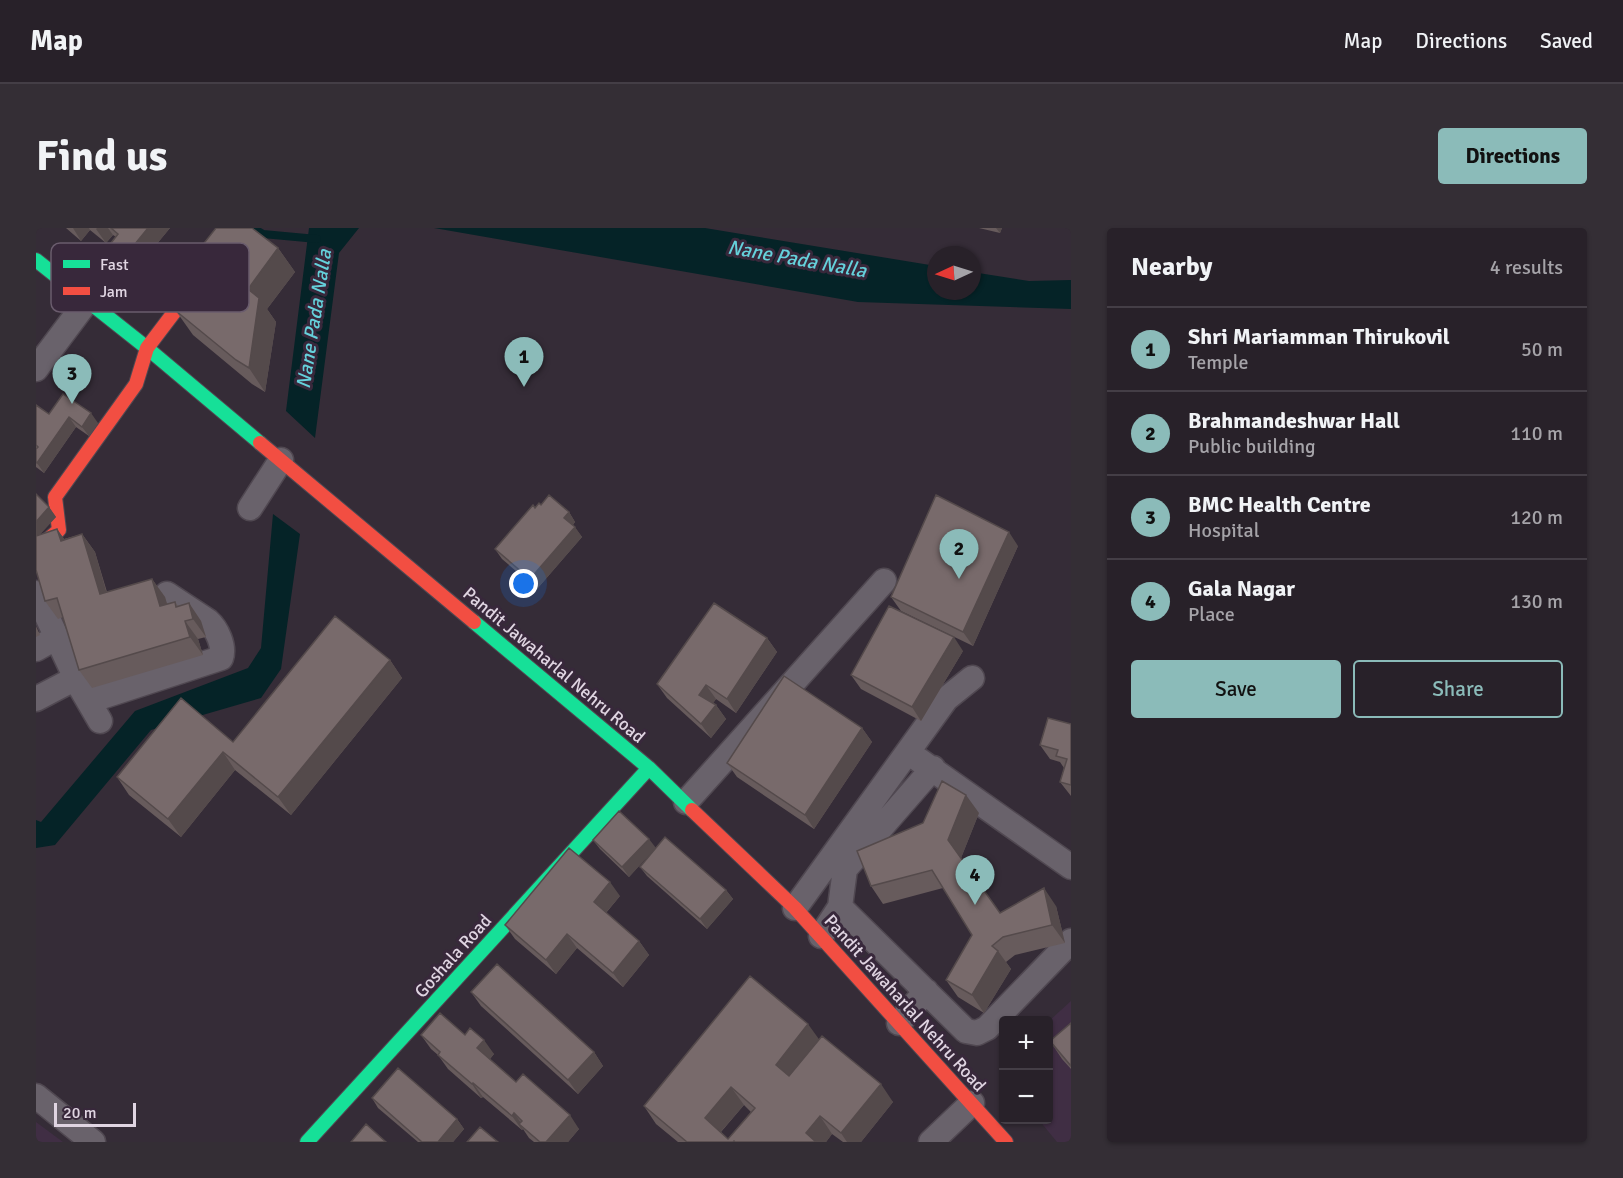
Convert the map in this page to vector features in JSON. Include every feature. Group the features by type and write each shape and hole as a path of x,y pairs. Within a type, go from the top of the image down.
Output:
{"street":[{"path":"227,243 238,228"},
{"name":"Pandit Jawaharlal Nehru Road","path":"36,260 51,272"},
{"path":"36,369 79,312"},
{"name":"Pandit Jawaharlal Nehru Road","path":"101,312 649,768 795,908 1006,1142"},
{"path":"36,555 37,549 58,530 55,497 136,384 147,348 174,312"},
{"path":"250,508 281,460"},
{"path":"686,802 884,581"},
{"path":"36,593 76,678 95,711 221,658 223,650 213,626 167,594"},
{"path":"36,649 57,637"},
{"path":"36,699 76,678"},
{"path":"795,908 946,699 972,678"},
{"path":"908,752 1071,867"},
{"name":"Goshala Road","path":"307,1142 649,768"},
{"path":"821,936 840,907 845,868 933,768"},
{"path":"840,907 966,1031 977,1033 987,1028 1071,941"},
{"path":"898,1023 926,992"},
{"path":"36,1096 93,1142"},
{"path":"931,1142 972,1103"}],"shaded area":[{"path":"1071,1001 1071,1142 1057,1142 1042,1124 1053,1124 1053,1017"},
{"path":"36,1122 63,1142 36,1142"}],"water":[{"name":"Nane Pada Nalla","path":"309,228 359,228 339,253 315,438 286,411"},
{"name":"Nane Pada Nalla","path":"434,228 705,228 927,265 927,300 981,300 981,273 1029,281 1071,280 1071,309 858,302"},
{"path":"273,514 300,534 281,669 261,698 151,730 55,845 36,848 36,820 41,822 135,711 248,668 261,648"}],"building":[{"path":"111,228 148,228 136,243 111,243 118,234"},
{"path":"216,228 252,228 278,248 249,288 249,243 204,243"},
{"path":"249,290 259,298 249,368 177,312 249,312"},
{"path":"63,394 91,413 82,427 69,417 37,463 36,405 49,414"},
{"path":"36,494 49,507 36,522"},
{"path":"549,495 569,512 564,518 575,527 530,579 495,549 533,505 535,508 539,503 541,505"},
{"path":"936,495 1009,532 963,632 891,597"},
{"path":"57,529 61,541 82,534 100,594 152,579 160,606 175,602 176,607 189,603 193,619 185,621 190,637 79,670 57,598 45,601 36,570 36,536"},
{"path":"714,603 767,638 727,699 706,685 699,695 716,705 701,724 657,684"},
{"path":"889,606 954,637 912,707 851,675"},
{"path":"335,616 390,660 278,797 223,752 168,819 117,777 181,698 233,742"},
{"path":"784,676 862,728 805,815 727,763"},
{"path":"1048,718 1071,724 1071,785 1060,782 1067,759 1056,756 1058,750 1040,745"},
{"path":"942,781 966,795 948,840 1000,913 1044,888 1052,925 1003,937 992,946 998,951 972,995 946,980 972,935 932,870 871,886 857,851 923,823"},
{"path":"619,811 649,839 622,867 593,840"},
{"path":"665,837 726,890 700,919 640,867"},
{"path":"569,848 610,882 594,902 639,941 613,973 567,934 546,960 505,925"},
{"path":"497,964 594,1052 568,1080 471,992"},
{"path":"750,976 808,1024 776,1065 789,1076 822,1036 881,1084 841,1133 820,1116 806,1133 816,1142 687,1142 644,1106","holes":["731,1087 755,1108 728,1139 705,1118"]},
{"path":"440,1013 465,1035 470,1028 484,1040 477,1048 516,1082 523,1074 570,1115 546,1142 540,1142 519,1124 522,1121 514,1113 512,1116 438,1055 440,1052 421,1035"},
{"path":"1071,1023 1071,1066 1053,1045 1053,1038"},
{"path":"398,1068 457,1119 438,1142 422,1142 372,1098"},
{"path":"366,1124 386,1142 351,1142"},
{"path":"480,1127 498,1142 467,1142"}],"waterway":[{"name":"Nane Pada Nalla","path":"253,228 263,234 317,239"}],"traffic: fast":[{"path":"36,260 51,272"},
{"path":"102,312 260,443"},
{"path":"474,622 649,768 692,810"},
{"path":"307,1142 649,768"}],"traffic: jam":[{"path":"227,243 238,228"},
{"path":"36,555 37,549 59,530 55,497 136,384 147,348 174,312"},
{"path":"260,443 474,622"},
{"path":"692,810 795,908 1006,1142"}],"place":[{"name":"Shri Mariamman Thirukovil","path":"524,387"},
{"name":"BMC Health Centre","path":"72,404"},
{"name":"Brahmandeshwar Hall","path":"959,579"},
{"name":"Gala Nagar","path":"975,905"}]}
